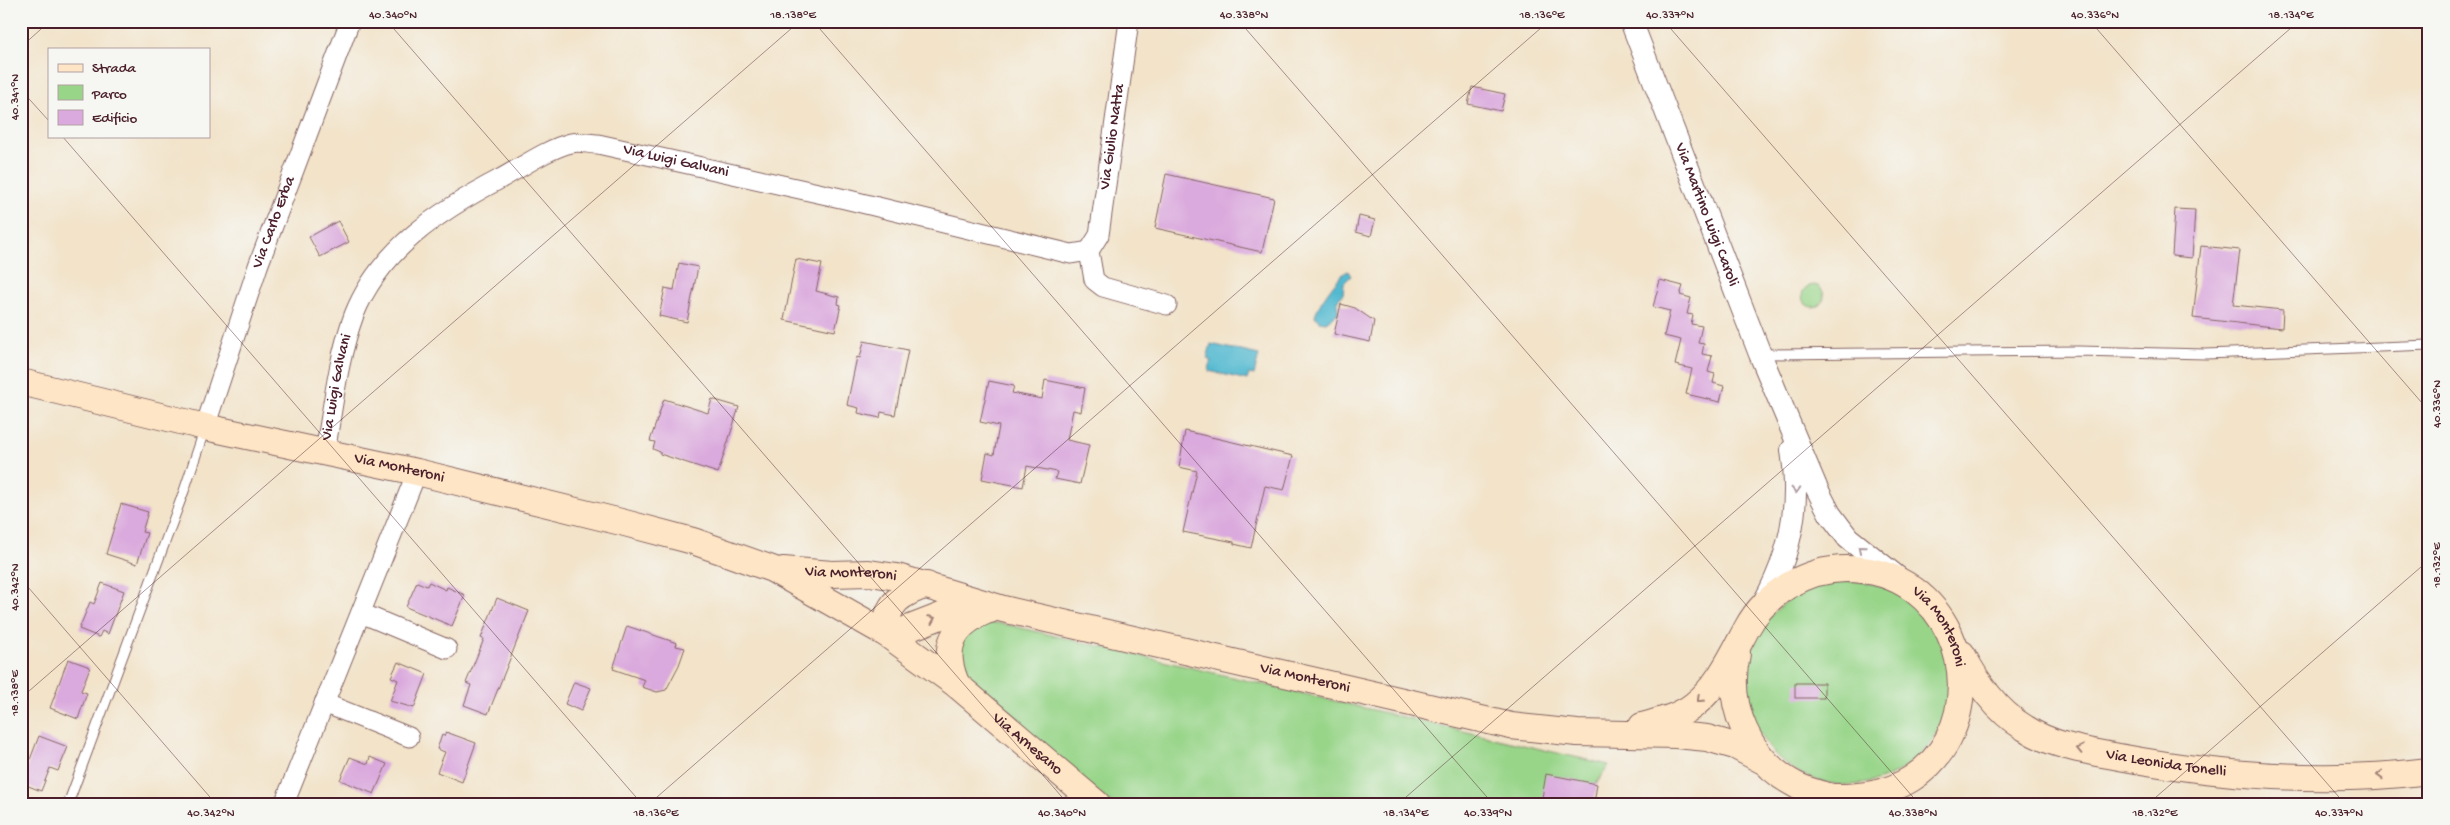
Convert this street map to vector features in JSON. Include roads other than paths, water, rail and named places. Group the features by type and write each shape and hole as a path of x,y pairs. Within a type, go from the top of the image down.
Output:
{"main road":[{"name":"Via Monteroni","path":"21,382 205,426 417,472 693,541 772,569 885,633 956,685"},
{"name":"Via Monteroni","path":"772,569 806,573 869,573 927,585 995,610 1511,726 1544,731 1610,734 1676,735 1707,738 1735,746 1765,762 1796,785 1815,793 1845,800 1887,791 1903,783 1932,762 1947,741 1958,716 1962,690 1961,663 1953,638 1935,610 1914,590 1889,576 1862,570 1834,570 1806,576 1782,590 1761,609 1748,627 1739,646 1716,683 1694,705 1677,716 1610,734"},
{"name":"Via Monteroni","path":"885,633 886,620 894,603 910,590 927,585"},
{"name":"Via Monteroni","path":"885,633 905,630 940,616 995,610"},
{"path":"956,685 949,668 948,650 955,632 966,622 995,610"},
{"name":"Via Leonida Tonelli","path":"1953,638 1974,676 1996,705 2024,728 2055,743 2148,762 2249,774 2308,778 2429,771"},
{"name":"Via Monteroni","path":"1739,646 1734,669 1738,714 1748,740 1765,762"},
{"name":"Via Arnesano","path":"956,685 1097,804"}],"street":[{"name":"Via Carlo Erba","path":"205,426 258,266 350,21"},
{"name":"Via Giulio Natta","path":"1089,251 1099,235 1128,21"},
{"name":"Via Martino Luigi Caroli","path":"1631,21 1760,354 1830,514 1848,538 1914,590"},
{"name":"Via Luigi Galvani","path":"325,452 344,348 354,315 368,287 387,262 407,239 434,218 485,187 572,143 598,144 826,194 1071,254 1089,251"},
{"path":"1089,251 1094,280 1103,287 1166,305"},
{"name":"Via Martino Luigi Caroli","path":"1761,609 1776,581 1794,524 1795,469 1782,407"},
{"path":"284,804 417,472"},
{"path":"361,613 447,649"},
{"path":"324,703 409,737"}],"lane":[{"path":"1760,354 2078,351 2206,354 2429,346"},
{"path":"68,804 177,510 205,426"}],"water":[{"path":"1348,271 1351,276 1344,283 1343,294 1337,301 1338,313 1326,322 1319,321 1315,316 1319,306 1328,291"},
{"path":"1211,344 1259,355 1254,375 1249,374 1247,380 1209,371 1211,360 1207,359"}]}
